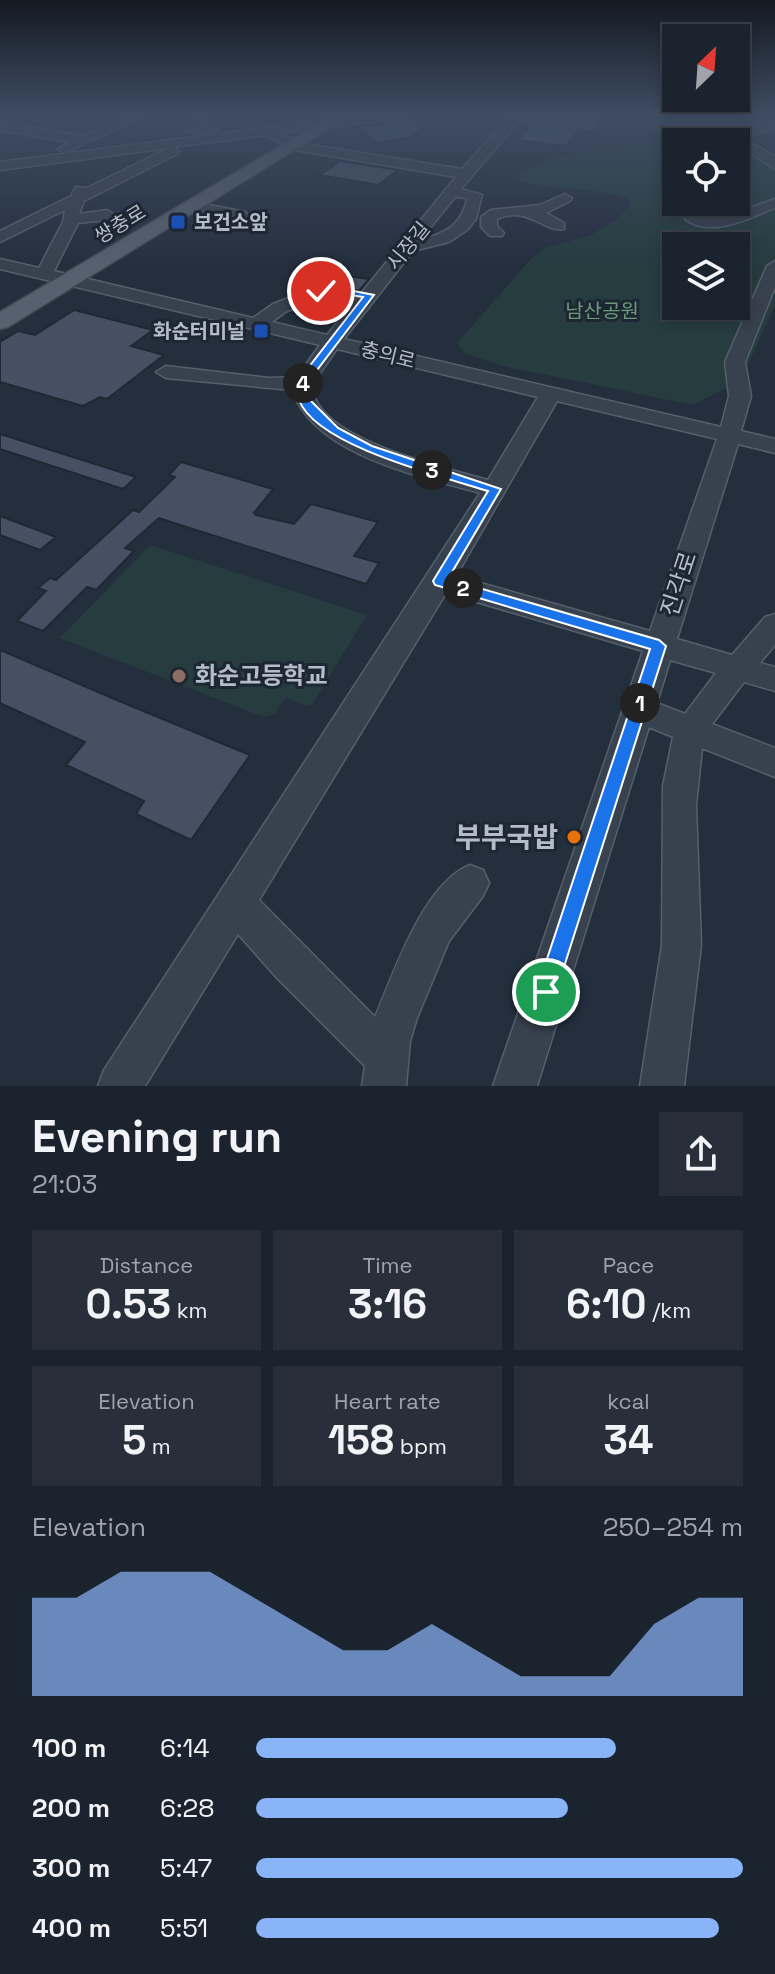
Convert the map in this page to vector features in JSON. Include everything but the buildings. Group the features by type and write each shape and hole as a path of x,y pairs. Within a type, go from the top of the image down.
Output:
{"main road":[{"name":"쌍충로","path":"0,322 262,166"}],"street":[{"path":"31,304 37,286 35,276 71,219 91,173 99,166"},
{"path":"0,237 142,166"},
{"path":"414,166 465,174"},
{"name":"시장길","path":"303,383 472,166"},
{"path":"451,192 473,194 481,216 496,233"},
{"path":"407,247 444,237 481,216 543,209 565,198"},
{"path":"693,219 722,223 775,203"},
{"path":"194,206 240,215"},
{"path":"524,209 559,226"},
{"path":"71,219 107,215"},
{"path":"39,272 81,266 111,255"},
{"path":"111,255 101,278 114,290"},
{"name":"충의로","path":"0,264 775,446"},
{"name":"진각로","path":"515,1086 729,436 740,396 735,362 775,266"},
{"path":"31,304 87,291 114,290"},
{"path":"257,324 279,308 321,291"},
{"path":"166,372 197,372 269,384 303,383 302,394 311,408 325,423 350,440 386,455 495,489"},
{"path":"120,1086 439,581 550,394"},
{"path":"439,581 775,679"},
{"path":"670,1080 683,936 680,779 692,729 775,625"},
{"path":"638,709 775,763"},
{"path":"386,1072 396,1018 435,927 470,883"},
{"path":"236,903 386,1072"}],"green space":[{"name":"남산공원","path":"538,166 662,166 662,216 750,216 750,166 775,166 775,305 741,380 693,405 503,366 464,353 457,343 530,260 545,248 591,235 616,220 632,202 610,193 519,181 519,174"},
{"path":"150,545 367,615 313,703 307,706 286,698 274,714 264,717 60,638"}],"place":[{"name":"보건소앞","path":"178,222"},
{"name":"화순터미널","path":"261,331"},
{"name":"화순고등학교","path":"179,676"},
{"name":"부부국밥","path":"574,837"}],"route":[{"path":"321,291 323,288 369,295 303,381 304,400 317,416 334,430 368,448 495,489 439,581 659,646 546,992"}]}
